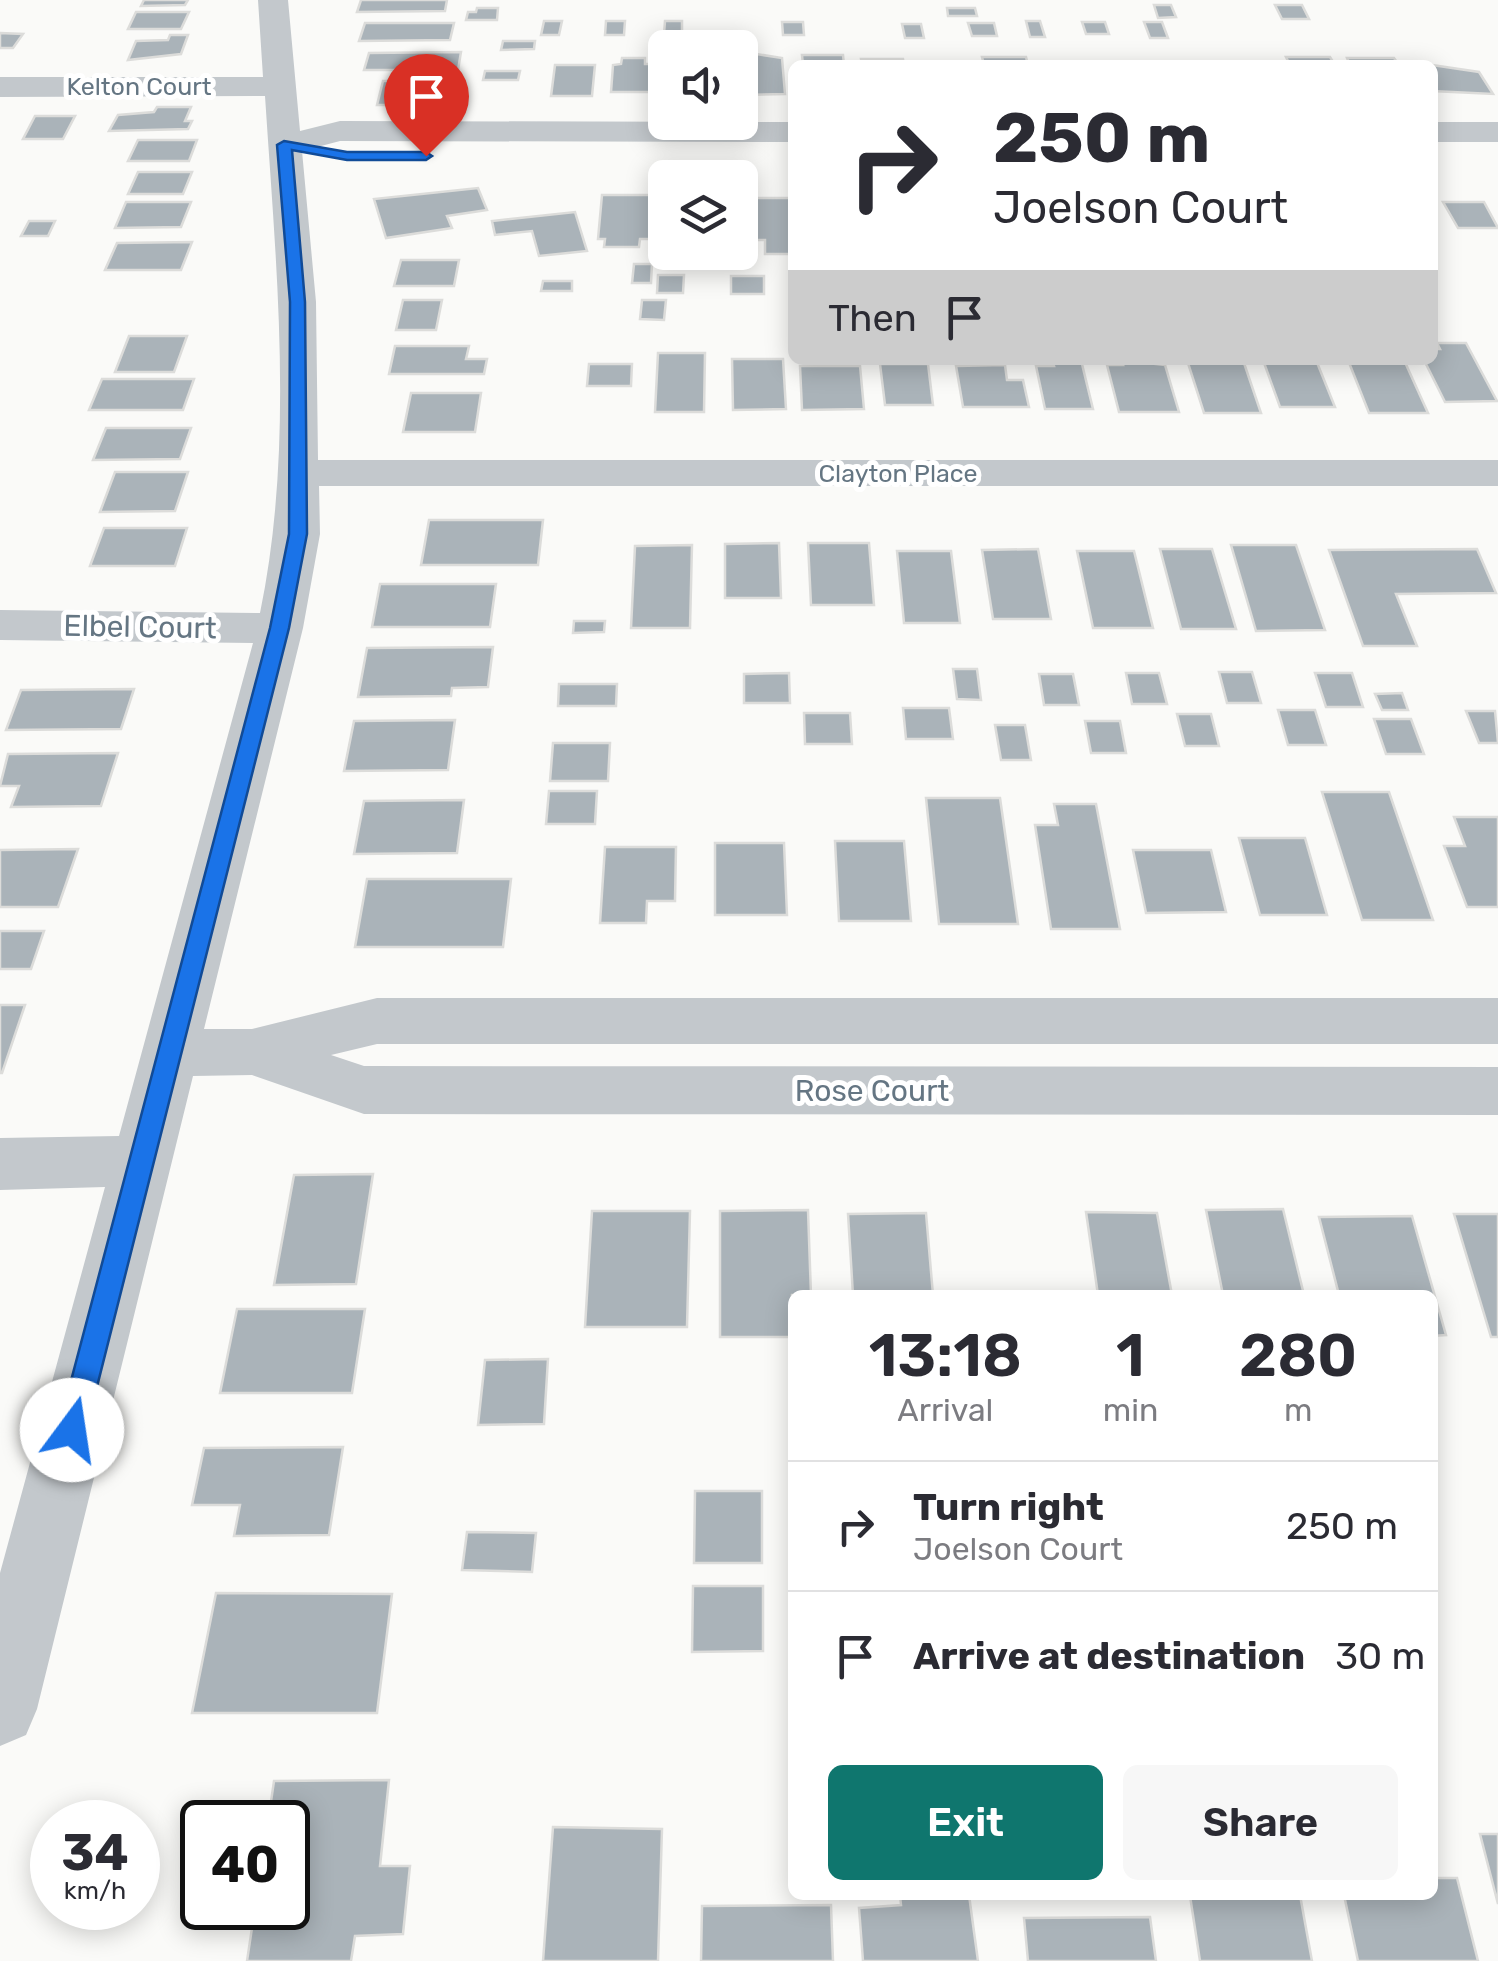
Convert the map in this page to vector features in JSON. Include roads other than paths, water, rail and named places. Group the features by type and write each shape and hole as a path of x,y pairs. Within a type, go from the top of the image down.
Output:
{"street":[{"path":"0,1710 280,628 298,534 298,302 272,0"},
{"name":"Kelton Court","path":"0,87 279,86"},
{"path":"1438,132 1498,132"},
{"path":"284,145 347,156 701,144 788,133"},
{"path":"701,144 788,155"},
{"path":"1438,156 1498,156"},
{"name":"Clayton Place","path":"299,473 1498,474"},
{"name":"Elbel Court","path":"0,625 280,628"},
{"name":"Rose Court","path":"170,1052 252,1052 376,1021 1498,1021"},
{"name":"Rose Court","path":"252,1052 364,1090 1498,1091"},
{"path":"0,1164 142,1161"}]}
